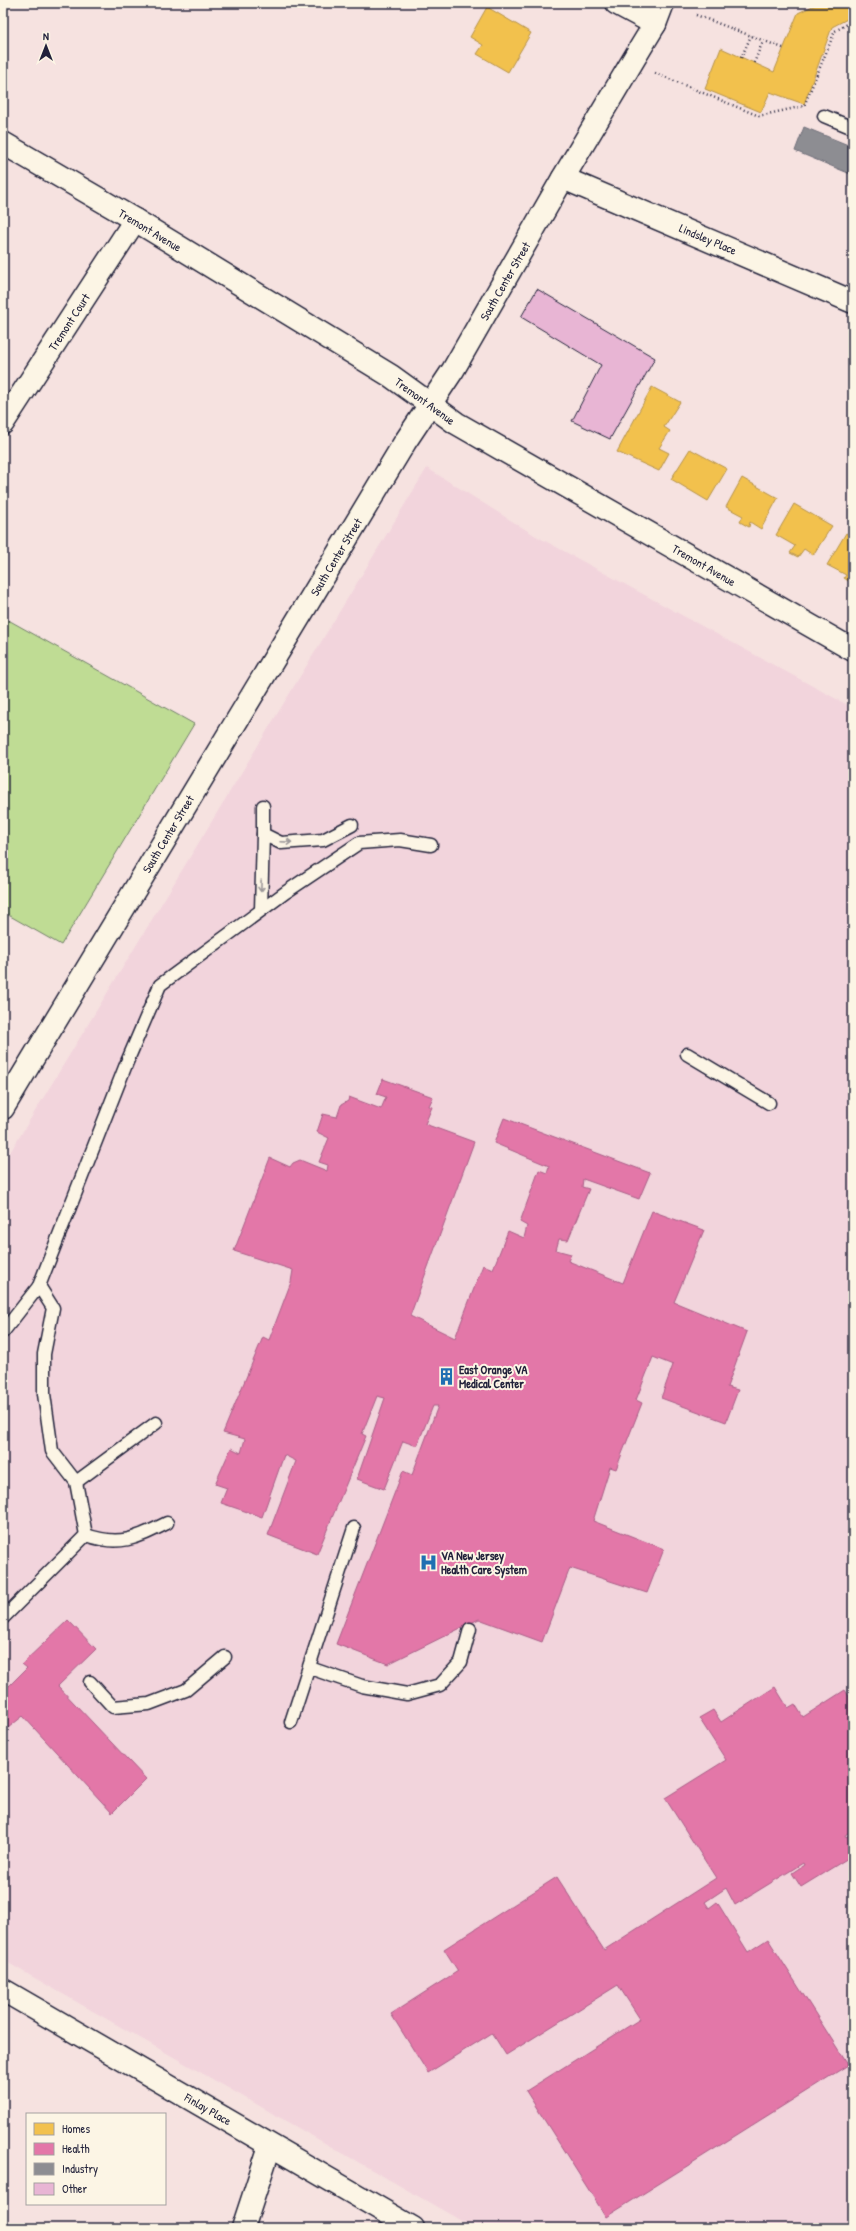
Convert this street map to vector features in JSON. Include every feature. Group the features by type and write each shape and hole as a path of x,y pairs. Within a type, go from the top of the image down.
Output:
{"street":[{"path":"616,3 654,24"},
{"name":"South Center Street","path":"3,1108 429,405 457,364 562,178 654,24 663,3"},
{"name":"Tremont Avenue","path":"3,143 135,220 391,376 429,405 456,423 569,489 853,650"},
{"name":"Lindsley Place","path":"562,178 853,302"},
{"name":"Tremont Court","path":"3,424 135,220"},
{"name":"Finlay Place","path":"3,1990 413,2228"},
{"path":"243,2228 270,2146"}],"lane":[{"path":"824,116 853,128"},
{"path":"261,910 263,806"},
{"path":"263,834 282,843 323,840 352,825"},
{"path":"3,1332 39,1286 127,1062 160,985 261,910 359,843 400,840 431,846"},
{"path":"687,1054 770,1103"},
{"path":"39,1286 52,1308 44,1354 44,1394 52,1451 76,1482 86,1535"},
{"path":"76,1482 156,1423"},
{"path":"86,1535 102,1540 133,1540 167,1523"},
{"path":"291,1722 310,1668 354,1528"},
{"path":"3,1618 86,1535"},
{"path":"310,1668 362,1686 407,1694 440,1685 461,1662 470,1629"},
{"path":"90,1682 113,1708 149,1704 186,1690 225,1657"}],"path":[{"path":"696,15 783,48"},
{"path":"655,73 759,116 804,106 835,31 853,21"},
{"path":"741,58 751,36"},
{"path":"754,63 763,41"}],"shaded area":[{"name":"VA New Jersey Health Care System","path":"427,468 536,536 853,708 853,2228 474,2228 3,1960 3,1164"}],"green space":[{"path":"3,617 194,724 61,945 3,912"}],"building: Homes":[{"path":"819,3 853,3 853,16 832,27 804,104 770,92 761,112 705,89 721,48 774,72 798,13"},
{"path":"487,7 531,33 508,72 477,54 483,45 470,37"},
{"path":"652,387 680,402 664,427 670,431 659,448 669,453 659,471 617,452"},
{"path":"690,449 727,469 708,501 671,479"},
{"path":"742,478 778,498 761,529 750,522 749,527 740,522 743,516 726,507"},
{"path":"794,504 832,526 813,555 804,549 798,557 790,553 795,546 776,535"},
{"path":"846,533 853,537 853,584 844,578 846,575 827,565"}],"building: Health":[{"name":"East Orange VA Medical Center","path":"383,1079 433,1097 429,1106 432,1107 425,1124 474,1142 410,1316 455,1338 483,1265 493,1269 508,1231 524,1238 527,1226 520,1222 539,1170 547,1173 549,1166 494,1143 504,1118 650,1173 639,1199 583,1179 582,1187 589,1189 568,1240 559,1239 556,1250 571,1254 568,1261 623,1283 652,1211 704,1230 674,1302 747,1332 727,1387 738,1390 726,1422 661,1398 673,1365 653,1357 636,1400 642,1403 616,1469 610,1467 593,1521 664,1549 647,1593 570,1568 542,1642 479,1619 388,1664 336,1644 403,1471 412,1475 438,1406 433,1406 417,1446 403,1441 384,1489 357,1479 385,1398 377,1396 362,1434 366,1436 317,1554 268,1535 296,1461 284,1455 262,1517 221,1503 227,1488 215,1484 231,1448 241,1453 245,1439 223,1433 263,1337 269,1340 291,1282 293,1270 234,1251 270,1158 290,1167 293,1163 300,1160 327,1171 328,1165 319,1162 329,1138 317,1132 323,1114 337,1117 341,1105 348,1101 349,1097 381,1109 386,1097 377,1094"},
{"path":"68,1620 96,1649 58,1686 146,1779 112,1813 23,1716 3,1732 3,1683 9,1686 27,1668 22,1664"},
{"path":"775,1687 788,1708 795,1704 803,1717 845,1690 853,1703 853,1830 845,1835 846,1837 853,1833 853,1855 801,1887 792,1873 804,1865 803,1863 735,1905 726,1888 705,1902 709,1908 717,1902 748,1952 768,1939 848,2065 606,2217 526,2091 640,2019 618,1985 506,2055 492,2033 428,2073 391,2014 458,1971 444,1949 557,1877 604,1950 716,1878 665,1798 726,1760 699,1718 713,1710 721,1722"}],"building: Industry":[{"path":"804,127 853,147 853,175 795,151"}],"building: Other":[{"path":"537,289 655,358 610,439 572,421 601,365 521,317"}],"place":[{"name":"East Orange VA Medical Center","path":"446,1376"},
{"name":"VA New Jersey Health Care System","path":"428,1562"}]}
